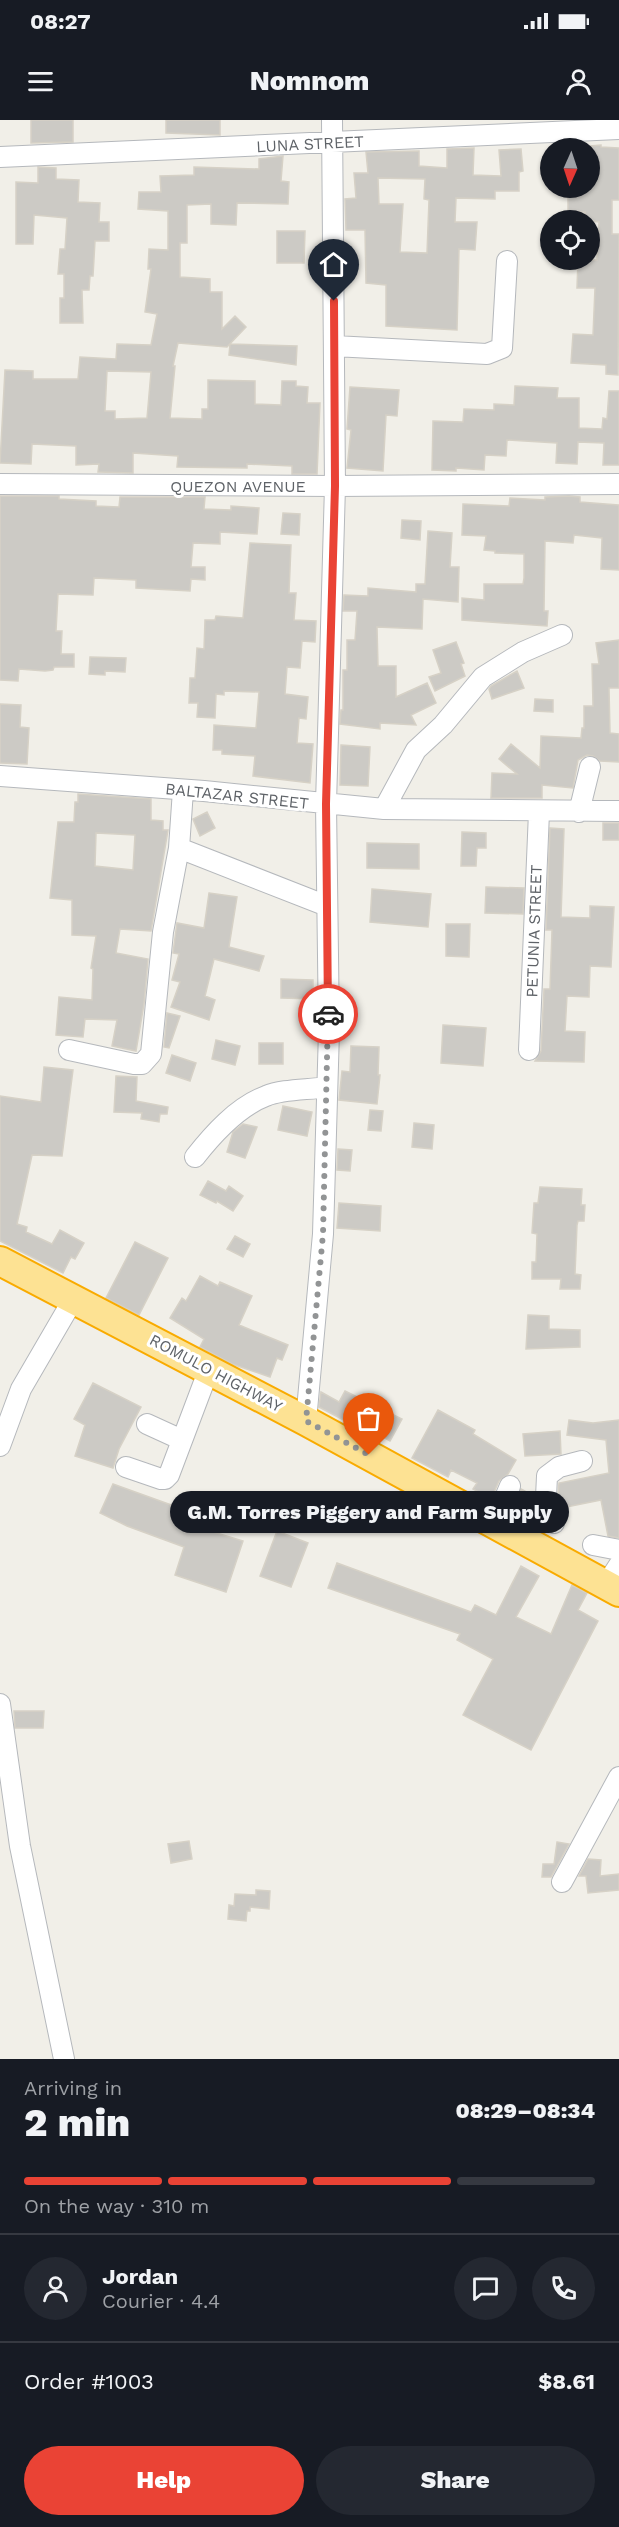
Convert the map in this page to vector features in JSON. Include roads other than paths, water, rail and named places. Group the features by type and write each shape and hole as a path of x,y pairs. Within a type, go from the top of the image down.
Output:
{"highway":[{"name":"ROMULO HIGHWAY","path":"0,1261 306,1421 494,1524 615,1581"}],"street":[{"path":"306,1421 323,1234 327,1087 326,804 335,486 332,120"},
{"name":"LUNA STREET","path":"0,157 619,129"},
{"path":"334,346 487,354 502,348 507,261"},
{"name":"QUEZON AVENUE","path":"0,484 335,486 619,484"},
{"path":"384,808 416,750 443,725 483,677 523,652 562,635"},
{"path":"579,812 590,767"},
{"name":"BALTAZAR STREET","path":"0,776 384,808 619,812"},
{"path":"69,1050 134,1064 142,1064 151,1054 164,924 179,848 183,790"},
{"name":"PETUNIA STREET","path":"529,1050 538,812"},
{"path":"179,848 327,906"},
{"path":"195,1157 213,1134 241,1111 266,1096 327,1087"},
{"path":"0,1446 21,1389 74,1298"},
{"path":"126,1467 165,1479 169,1475 209,1370"},
{"path":"147,1424 182,1440"},
{"path":"554,1523 546,1497 547,1476 559,1467 582,1461"},
{"path":"494,1524 510,1486"},
{"path":"593,1545 619,1550"},
{"path":"0,1704 20,1846 64,2059"},
{"path":"562,1882 619,1777"}],"place":[{"name":"G.M. Torres Piggery and Farm Supply","path":"369,1455"}]}
